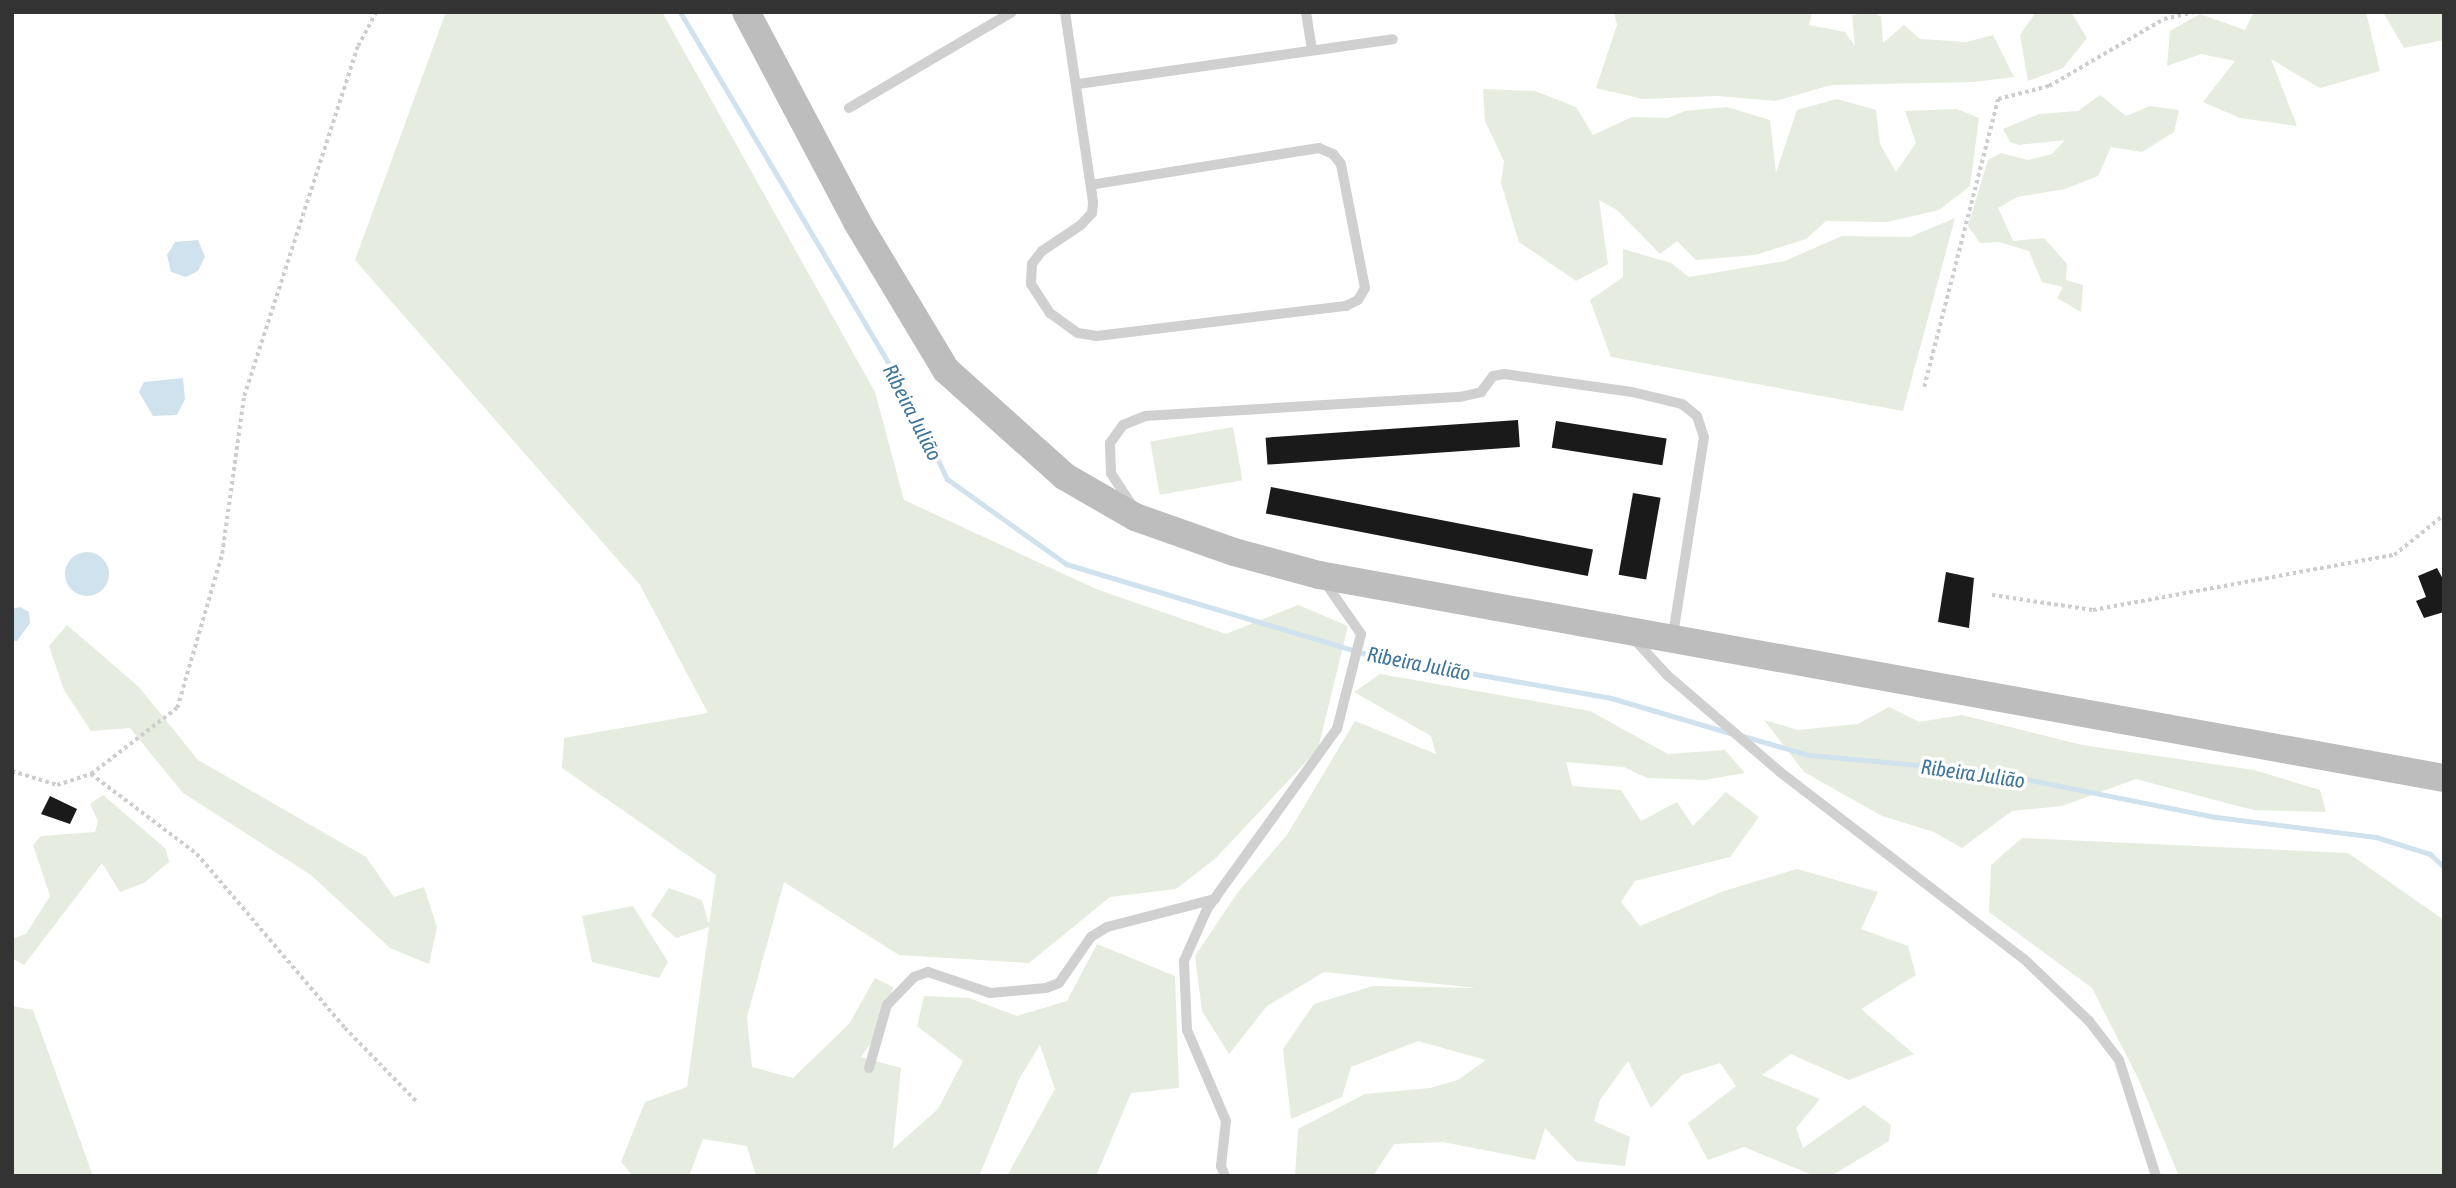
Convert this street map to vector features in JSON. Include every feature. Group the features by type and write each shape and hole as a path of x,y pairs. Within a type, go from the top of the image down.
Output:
{"main road":[{"path":"746,12 857,222 946,370 1064,475 1153,525 1319,575 2444,778"}],"lane":[{"path":"849,108 1012,12"},
{"path":"1065,12 1078,84 1092,212 1081,225 1042,251 1032,264 1031,284 1037,299 1078,333 1123,334 1346,306 1358,300 1365,288 1341,164 1333,153 1319,148 1300,150 1091,185"},
{"path":"1306,12 1312,50"},
{"path":"1078,84 1393,38"},
{"path":"1153,525 1132,505 1109,465 1111,436 1138,418 1460,397 1480,392 1493,376 1504,374 1632,392 1682,404 1697,416 1704,437 1672,639"},
{"path":"1225,1176 1221,1166 1226,1121 1187,1030 1184,961 1215,899 1337,729 1361,634 1319,575"},
{"path":"1627,632 1667,675 1780,772 2024,959 2089,1021 2119,1060 2156,1176"},
{"path":"869,1068 887,1005 914,977 928,972 990,993 1046,988 1059,982 1091,937 1107,927 1215,899"}],"path":[{"path":"12,771 57,785 91,774 177,708 222,554 244,396 358,46 376,12"},
{"path":"1924,387 1998,99 2049,86 2164,19 2194,12"},
{"path":"1993,595 2093,610 2394,555 2444,516"},
{"path":"91,774 197,855 345,1028 418,1103"}],"shaded area":[{"path":"446,12 662,12 875,392 904,500 1096,589 1226,634 1298,605 1348,626 1318,749 1216,858 1176,889 1110,897 1029,963 899,955 784,882 747,1017 752,1067 793,1078 849,1024 875,978 893,987 884,1024 861,1057 901,1068 893,1149 938,1109 963,1061 917,1026 924,996 969,998 1017,1016 1067,1001 1097,944 1175,976 1179,1088 1131,1093 1096,1176 1007,1176 1055,1089 1040,1045 1019,1079 979,1176 756,1176 747,1146 703,1139 689,1176 633,1176 621,1162 645,1102 687,1087 709,927 676,938 651,915 669,888 702,900 709,924 716,875 562,768 564,738 708,713 640,585 355,260"},
{"path":"1614,12 1812,12 1809,25 1845,32 1855,46 1852,15 1873,12 1881,17 1883,43 1904,25 1920,39 1966,42 1993,35 2014,77 1974,82 1831,85 1775,101 1718,96 1643,99 1596,88 1617,25"},
{"path":"2036,12 2071,12 2087,38 2063,68 2028,81 2020,35"},
{"path":"2254,12 2366,12 2380,71 2320,88 2271,59 2297,126 2240,118 2203,102 2235,61 2201,54 2167,66 2170,31 2200,14 2245,30"},
{"path":"2383,12 2444,12 2444,40 2404,48"},
{"path":"1483,89 1535,91 1576,107 1593,135 1632,117 1668,118 1685,111 1727,107 1770,120 1776,173 1797,110 1837,99 1876,110 1880,144 1896,172 1916,143 1905,111 1957,109 1979,118 1970,186 1939,210 1887,222 1826,221 1806,239 1755,255 1696,260 1677,241 1660,254 1617,210 1599,200 1608,264 1576,281 1519,242 1501,183 1504,161 1485,121"},
{"path":"2100,95 2126,116 2150,106 2179,110 2174,132 2142,152 2111,147 2098,176 2065,189 2017,197 1998,208 2013,241 2044,238 2067,264 2066,280 2083,285 2081,312 2057,298 2063,287 2042,282 2029,251 1999,242 1980,243 1968,226 1988,160 2001,153 2028,160 2052,154 2065,140 2019,145 2010,142 2003,129 2039,114 2078,111"},
{"path":"1955,218 1903,411 1611,357 1590,300 1623,277 1623,249 1671,263 1689,277 1785,261 1842,236 1910,237"},
{"path":"1233,427 1242,480 1160,495 1150,442"},
{"path":"67,625 139,687 198,760 366,857 394,897 424,887 437,927 429,964 390,948 311,875 183,793 130,728 91,731 64,690 49,646"},
{"path":"1380,674 1590,711 1668,754 1725,750 1745,773 1704,780 1647,778 1624,767 1566,762 1572,786 1621,790 1641,821 1677,802 1693,826 1726,792 1759,817 1730,857 1635,881 1621,902 1640,926 1724,891 1797,869 1878,892 1861,929 1908,946 1916,975 1861,1009 1914,1054 1849,1080 1791,1054 1762,1075 1820,1099 1796,1128 1803,1148 1864,1105 1891,1125 1889,1141 1831,1176 1815,1176 1744,1147 1708,1160 1688,1123 1736,1086 1720,1063 1682,1075 1651,1108 1628,1061 1600,1100 1594,1121 1630,1137 1625,1166 1576,1161 1545,1128 1535,1160 1443,1142 1394,1144 1373,1176 1295,1176 1298,1129 1365,1094 1430,1088 1458,1080 1486,1060 1418,1041 1351,1067 1342,1097 1291,1119 1283,1049 1314,1004 1373,986 1477,988 1324,972 1267,1006 1229,1054 1202,1011 1195,956 1238,892 1287,835 1355,721 1436,754 1431,736 1354,692"},
{"path":"1889,707 1919,722 1962,715 2082,745 2254,770 2320,790 2326,812 2253,810 2136,779 2062,806 2012,811 1962,848 1934,832 1882,816 1804,772 1764,720 1798,730 1858,724"},
{"path":"103,795 166,849 169,862 144,883 120,892 102,863 24,965 12,958 12,939 26,934 50,896 33,845 41,836 95,832 98,821 90,804"},
{"path":"2022,838 2348,853 2444,920 2444,1176 2179,1176 2139,1080 2092,988 1989,912 1991,865"},
{"path":"633,906 668,962 659,978 592,962 582,916"},
{"path":"12,1006 33,1010 93,1176 12,1176"}],"water":[{"path":"198,240 205,257 198,271 186,277 171,272 167,255 175,242"},
{"path":"183,378 185,399 177,415 153,416 139,392 144,382"},
{"path":"87,552 96,553 103,558 108,565 108,583 103,590 96,595 87,596 78,595 71,590 66,583 65,574 66,565 71,558 78,553"},
{"path":"20,607 29,612 30,623 17,641 12,640 12,609"}],"building":[{"path":"1518,420 1520,447 1267,465 1266,438"},
{"path":"1556,421 1667,439 1662,465 1552,448"},
{"path":"1271,487 1593,550 1588,576 1266,514"},
{"path":"1633,493 1661,498 1646,580 1619,575"},
{"path":"2437,568 2444,581 2444,612 2424,618 2416,601 2426,597 2418,576"},
{"path":"1946,572 1974,578 1969,628 1938,622"},
{"path":"50,796 77,809 70,824 41,814"}],"waterway":[{"name":"Ribeira Julião","path":"680,12 904,389 947,479 1066,564 1373,656 1611,698 1730,733"},
{"name":"Ribeira Julião","path":"1743,736 1809,755 1985,771 2216,817 2376,837 2430,854 2444,867"}]}
